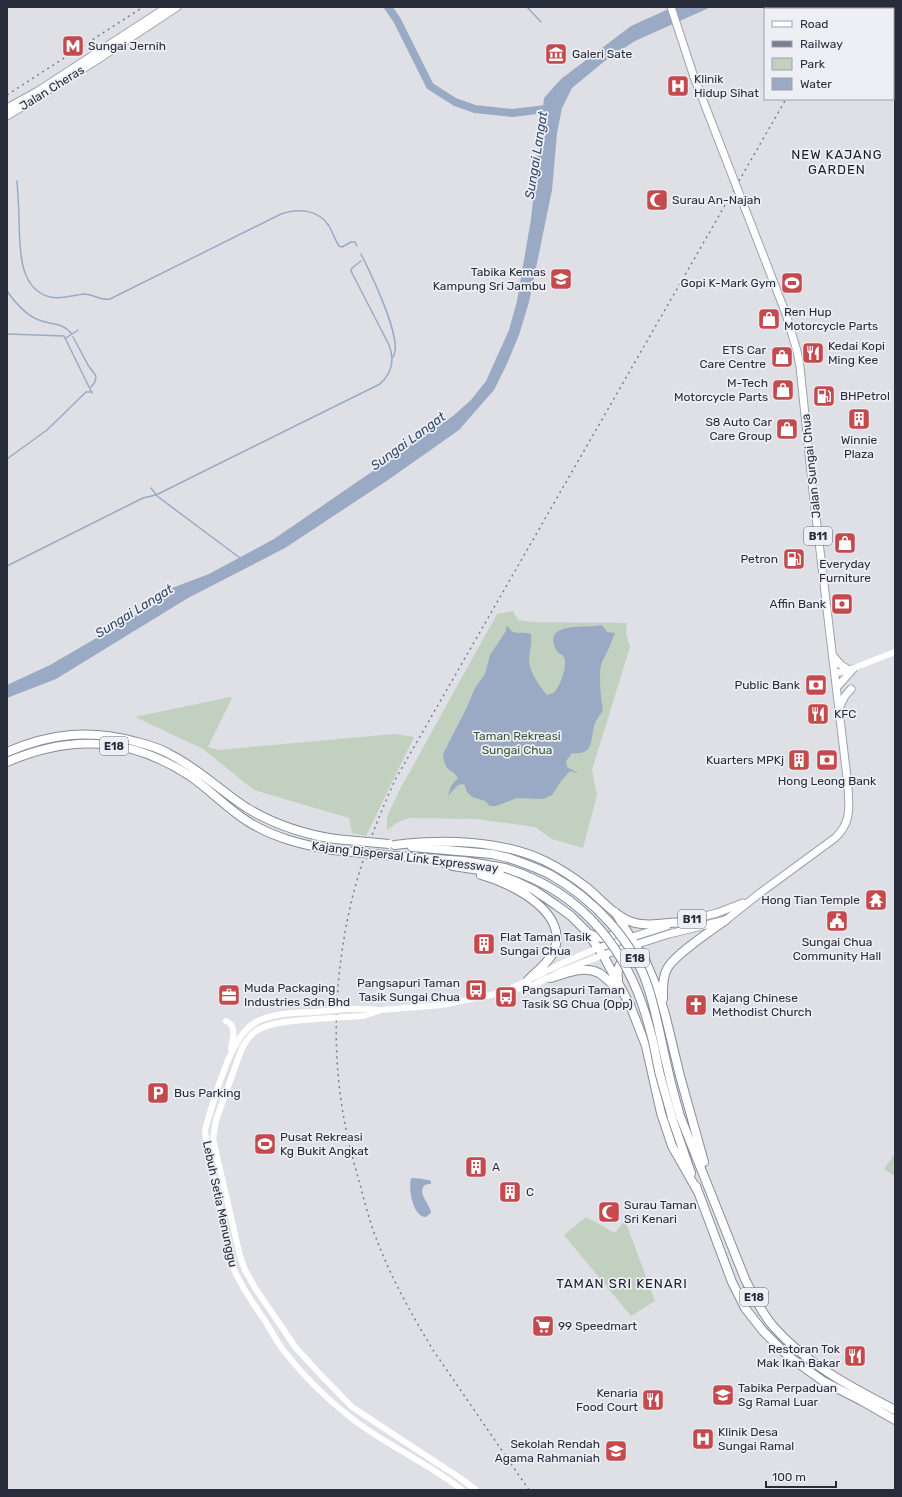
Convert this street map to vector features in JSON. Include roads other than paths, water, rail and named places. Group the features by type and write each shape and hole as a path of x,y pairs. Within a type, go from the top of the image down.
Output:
{"highway":[{"name":"Kajang Dispersal Link Expressway","path":"7,752 30,743 52,737 75,734 101,734 150,745 172,755 206,777 247,808 288,829 309,835 335,839 492,854 509,858 550,875 585,899 604,916 629,949 639,965 648,986 659,1024 668,1070 680,1116 718,1208 744,1279 757,1303 773,1326 793,1346 819,1367 835,1378 895,1410"},
{"name":"Kajang Dispersal Link Expressway","path":"7,762 39,750 68,744 98,744 128,748 175,767 191,777 248,822 287,840 308,846 334,850 464,861 505,868 542,883 574,904 600,929 624,962 636,988 650,1029 659,1072 672,1118 697,1190 732,1282 745,1308 762,1331 788,1356 822,1381 862,1401 895,1420"},
{"path":"392,845 422,842 489,844 515,850 545,861 569,875 626,920 640,924 681,922"},
{"path":"433,859 507,884 531,899 548,914 556,931 555,948 550,958 528,980"},
{"path":"453,866 493,872 524,885 564,910 586,931 618,982 646,1046 661,1113 672,1146 697,1190"},
{"path":"586,931 598,938 603,939 613,936 617,932 620,922 615,912"},
{"path":"615,912 634,940 646,962 656,986 665,1014 695,1132 718,1208"},
{"path":"665,1014 663,978 667,968 680,955 726,920"},
{"path":"618,982 618,967 626,958 638,957 646,962"},
{"path":"550,978 575,971 590,970 603,976 623,993"}],"main road":[{"name":"Jalan Cheras","path":"7,108 38,91 167,7"},
{"name":"Jalan Cheras","path":"7,116 97,60 177,7"},
{"name":"Jalan Sungai Chua","path":"634,940 669,934 726,920 751,899 834,838 846,824 849,804 837,686 797,351 786,314 694,77 671,7"},
{"path":"833,655 841,665 851,669 837,686"},
{"path":"839,708 845,696 852,689"},
{"name":"Jalan Sungai Chua","path":"634,940 681,922 717,913 737,906 751,899"},
{"path":"600,952 634,940"}],"street":[{"path":"835,673 851,669 895,652"},
{"path":"507,991 565,962 600,952"},
{"path":"380,1010 442,1005 533,985 550,978 600,952"},
{"name":"Lebuh Setia Menunggu","path":"380,1010 346,1009 313,1012 272,1017 256,1022 244,1031 231,1053 205,1130 206,1140 230,1260 236,1276 283,1350 320,1389 350,1417 387,1442 416,1458 462,1490"},
{"name":"Lebuh Setia Menunggu","path":"380,1010 363,1016 315,1019 273,1025 256,1031 248,1038 242,1048 216,1120 213,1139 240,1256 245,1270 296,1348 352,1407 476,1490"},
{"path":"226,1021 230,1022 233,1027 231,1053"}],"water":[{"path":"673,7 711,7 635,41 606,60 572,88 562,108 557,133 552,190 529,302 519,335 494,390 459,430 388,480 285,548 188,598 56,679 7,698 7,685 50,665 155,604 172,588 209,574 274,539 453,416 471,400 486,381 509,330 517,301 531,219 544,98 561,79 631,26"},
{"path":"602,625 607,632 615,633 602,662 600,672 601,700 603,710 596,721 589,748 580,753 572,753 566,761 567,767 578,773 570,771 552,795 543,799 517,798 496,806 490,806 485,801 472,797 467,792 464,784 458,785 448,796 451,786 458,778 445,765 443,754 475,688 485,674 490,655 506,631 506,627 508,626 514,632 531,634 529,664 538,683 547,695 556,691 563,676 565,665 564,657 554,646 553,638 555,634 567,628"},
{"path":"411,1178 431,1181 431,1184 425,1185 422,1192 431,1213 426,1217 422,1216 418,1212 412,1202 410,1189"}],"waterway":[{"name":"Sungai Langat","path":"388,7 397,20 430,86 455,102 475,109 512,113 554,108"},
{"path":"527,7 541,22"},
{"path":"17,181 21,254 26,276 40,293 54,298 84,294 103,299 110,299 287,212 307,211 313,213 324,220 329,226 339,246 342,247 351,242 355,242 357,246"},
{"path":"361,254 378,290 390,322 394,337 395,349 393,357"},
{"path":"7,566 143,498 156,495 380,384 390,371 392,356 389,345 351,271 352,268 361,261"},
{"path":"7,291 18,305 31,316 42,321 65,327 71,333"},
{"path":"66,338 78,330"},
{"path":"7,334 64,336 92,393"},
{"path":"73,337 88,365 96,376 95,382 91,387"},
{"path":"7,459 47,430 86,392 92,392"},
{"path":"151,488 157,496 240,558"}],"railway":[{"path":"7,95 143,7"},
{"path":"529,1490 426,1338 391,1274 367,1211 346,1129 340,1093 336,1045 337,996 347,923 356,884 366,853 395,780 785,100"}],"place":[{"name":"Sungai Jernih","path":"73,46"},
{"name":"Galeri Sate","path":"556,54"},
{"name":"Klinik Hidup Sihat","path":"678,86"},
{"name":"Surau An-Najah","path":"657,200"},
{"name":"Tabika Kemas Kampung Sri Jambu","path":"561,279"},
{"name":"Gopi K-Mark Gym","path":"792,283"},
{"name":"Ren Hup Motorcycle Parts","path":"769,319"},
{"name":"Kedai Kopi Ming Kee","path":"813,353"},
{"name":"ETS Car Care Centre","path":"782,357"},
{"name":"M-Tech Motorcycle Parts","path":"783,390"},
{"name":"BHPetrol","path":"824,396"},
{"name":"Winnie Plaza","path":"859,419"},
{"name":"S8 Auto Car Care Group","path":"787,429"},
{"name":"Everyday Furniture","path":"845,543"},
{"name":"Petron","path":"794,559"},
{"name":"Affin Bank","path":"842,604"},
{"name":"Public Bank","path":"816,685"},
{"name":"KFC","path":"818,714"},
{"name":"Kuarters MPKj","path":"799,760"},
{"name":"Hong Leong Bank","path":"827,760"},
{"name":"Hong Tian Temple","path":"876,900"},
{"name":"Sungai Chua Community Hall","path":"837,921"},
{"name":"Flat Taman Tasik Sungai Chua","path":"484,944"},
{"name":"Pangsapuri Taman Tasik Sungai Chua","path":"476,990"},
{"name":"Muda Packaging Industries Sdn Bhd","path":"229,995"},
{"name":"Pangsapuri Taman Tasik SG Chua (Opp)","path":"506,997"},
{"name":"Kajang Chinese Methodist Church","path":"696,1005"},
{"name":"Bus Parking","path":"158,1093"},
{"name":"Pusat Rekreasi Kg Bukit Angkat","path":"265,1144"},
{"name":"A","path":"476,1167"},
{"name":"C","path":"510,1192"},
{"name":"Surau Taman Sri Kenari","path":"609,1212"},
{"name":"99 Speedmart","path":"543,1326"},
{"name":"Restoran Tok Mak Ikan Bakar","path":"855,1356"},
{"name":"Tabika Perpaduan Sg Ramal Luar","path":"723,1395"},
{"name":"Kenaria Food Court","path":"653,1400"},
{"name":"Klinik Desa Sungai Ramal","path":"703,1439"},
{"name":"Sekolah Rendah Agama Rahmaniah","path":"616,1451"}],"district":[{"name":"NEW KAJANG GARDEN","path":"837,162"},
{"name":"TAMAN SRI KENARI","path":"622,1283"}],"park label":[{"name":"Taman Rekreasi Sungai Chua","path":"517,743"}]}
